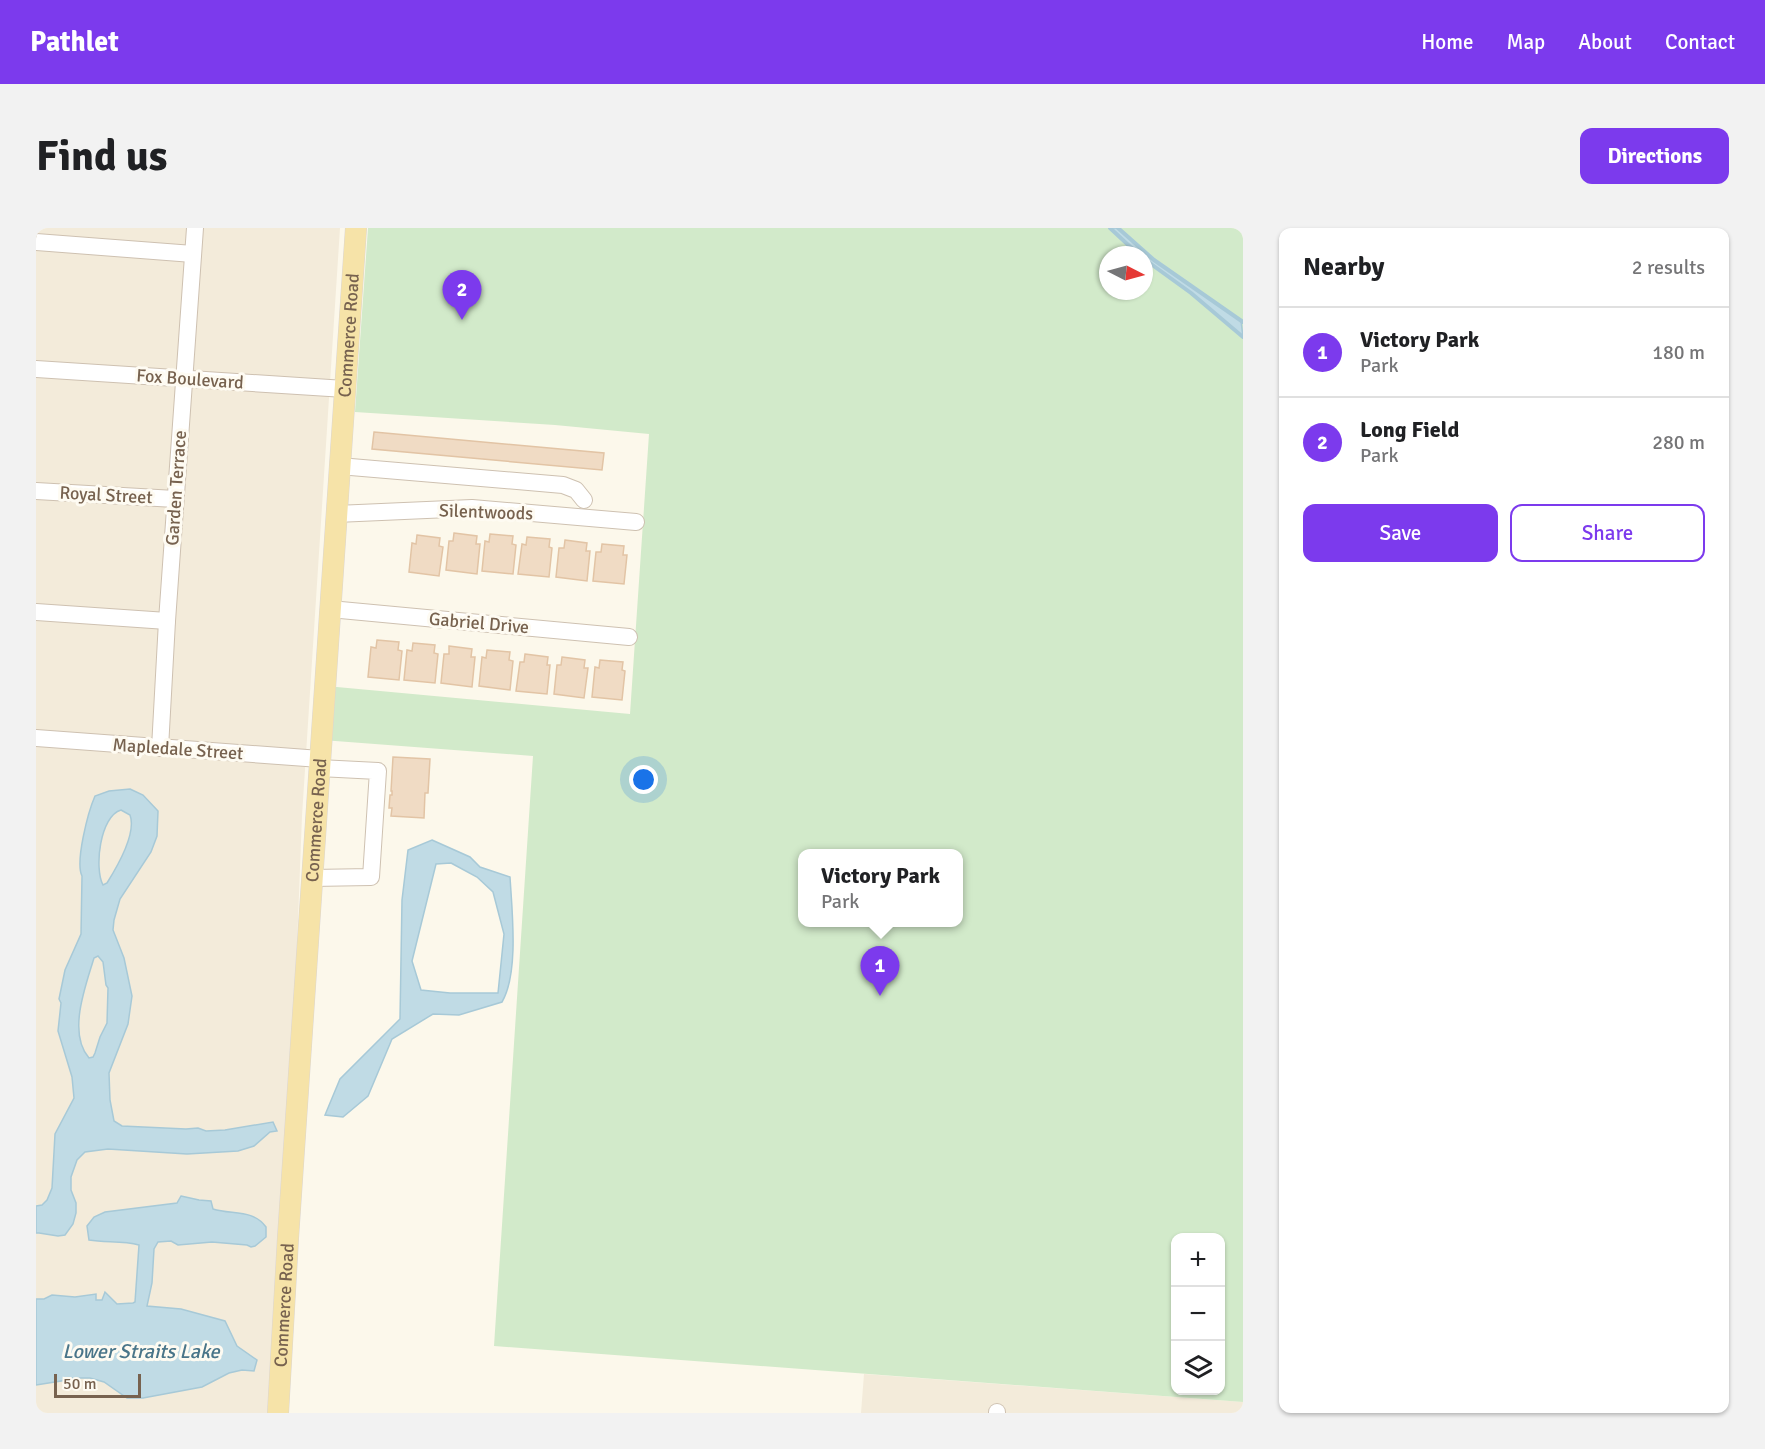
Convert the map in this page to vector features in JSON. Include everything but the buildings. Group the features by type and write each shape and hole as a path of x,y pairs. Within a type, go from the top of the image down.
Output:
{"main road":[{"name":"Commerce Road","path":"278,1413 356,228"}],"street":[{"name":"Garden Terrace","path":"160,748 195,228"},
{"path":"36,242 193,254"},
{"name":"Fox Boulevard","path":"36,369 345,389"},
{"path":"339,466 562,485 576,490 584,500"},
{"name":"Royal Street","path":"36,491 175,499"},
{"name":"Silentwoods","path":"336,514 472,508 636,522"},
{"name":"Gabriel Drive","path":"330,609 629,637"},
{"path":"36,612 167,621"},
{"name":"Mapledale Street","path":"36,738 320,763 378,771 371,877 312,878"}],"shaded area":[{"path":"36,228 340,228 302,816 281,1364 274,1413 36,1413"},
{"path":"864,1374 1243,1402 1243,1413 861,1413"}],"green space":[{"path":"368,228 1243,228 1243,1402 494,1346 533,756 322,740 326,686 630,714 649,434 555,425 355,412"}],"water":[{"path":"1110,228 1118,228 1138,246 1129,246"},
{"path":"1153,259 1241,321 1243,337 1191,293 1153,266"},
{"path":"130,789 143,795 158,811 157,836 151,852 120,899 114,920 113,930 124,958 132,996 128,1024 109,1073 110,1100 114,1121 122,1126 198,1128 206,1131 273,1122 277,1131 270,1132 254,1146 238,1151 187,1154 108,1149 85,1152 77,1160 71,1177 71,1190 76,1203 73,1224 65,1235 36,1233 36,1206 42,1205 47,1200 52,1188 55,1134 74,1098 72,1077 58,1031 61,1003 59,999 65,970 81,934 81,849 95,796 109,791","holes":["121,810 130,815 131,831 121,859 107,883 103,885 99,867 101,843 108,822 114,814","98,956 103,962 108,988 107,1023 93,1057 89,1058 79,1036 80,1009 94,958"]},
{"path":"432,840 470,857 480,867 510,877 513,959 507,990 502,1002 459,1015 433,1014 392,1039 368,1096 343,1117 325,1115 340,1079 400,1019 402,900 408,850","holes":["451,863 477,877 493,892 504,934 498,993 450,993 421,990 412,961 436,864"]},
{"name":"Lower Straits Lake","path":"181,1196 211,1201 213,1209 220,1211 255,1217 266,1227 266,1237 251,1247 212,1242 178,1245 171,1241 158,1242 154,1249 152,1283 147,1306 181,1309 225,1321 237,1346 257,1360 254,1371 242,1370 229,1373 202,1387 143,1398 127,1398 104,1382 90,1378 67,1378 67,1380 36,1385 36,1299 44,1299 52,1295 75,1297 96,1294 96,1300 102,1300 105,1292 117,1304 135,1302 139,1245 89,1240 87,1226 94,1217 105,1212 177,1203"}],"waterway":[{"path":"1110,228 1129,246"},
{"path":"1118,228 1154,260 1243,322"},
{"path":"1153,266 1191,293 1243,337"}],"place":[{"name":"Long Field","path":"462,320"},
{"name":"Victory Park","path":"880,996"}]}
